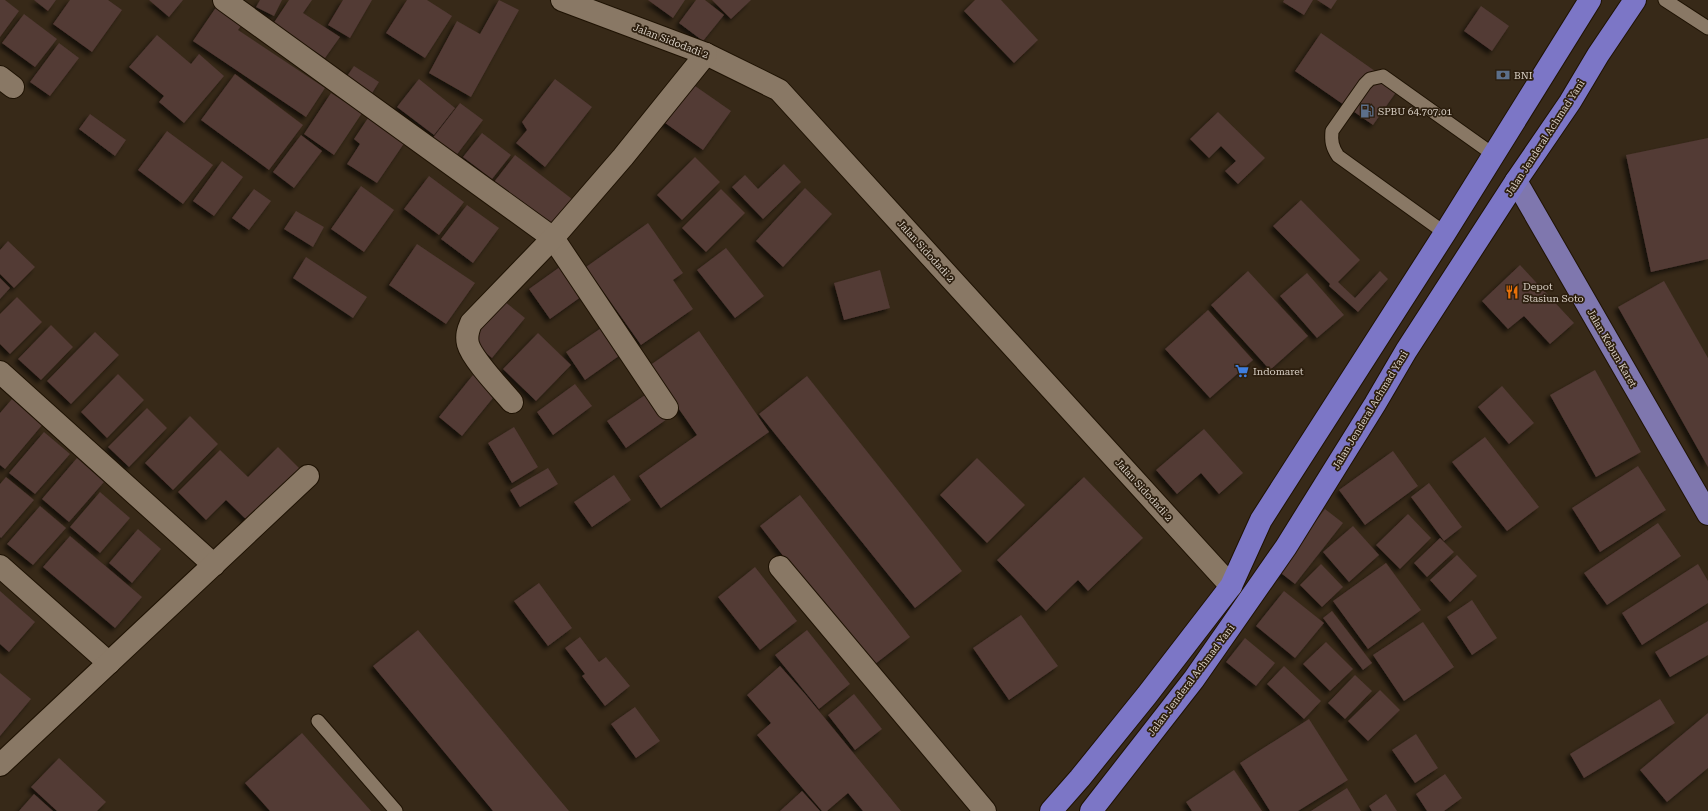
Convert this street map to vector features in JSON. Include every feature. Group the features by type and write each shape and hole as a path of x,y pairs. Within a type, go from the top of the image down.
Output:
{"highway":[{"path":"1051,811 1080,778 1142,701 1231,586 1260,520 1445,233 1590,0"},
{"name":"Jalan Jenderal Achmad Yani","path":"1091,811 1194,679 1286,548 1406,351 1516,181 1570,102 1598,55 1635,0"}],"main road":[{"name":"Jalan Kebun Karet","path":"1516,181 1708,514"}],"street":[{"path":"224,0 552,238 667,408"},
{"name":"Jalan Sidodadi 2","path":"562,0 706,54 779,90 1231,586"},
{"path":"512,402 477,360 468,345 467,331 471,323 552,238 623,157 706,54"},
{"path":"0,372 214,565"},
{"path":"0,765 308,476"},
{"path":"0,566 109,663"},
{"path":"780,567 984,811"}],"lane":[{"path":"1665,0 1708,28"},
{"path":"1445,233 1338,156 1333,148 1331,140 1332,131 1365,84 1370,79 1383,76 1494,155"},
{"path":"318,721 396,811"}],"building":[{"path":"0,0 5,0 19,11 0,37"},
{"path":"34,0 56,0 48,11"},
{"path":"70,0 108,0 122,10 92,52 53,24"},
{"path":"149,0 183,0 169,17"},
{"path":"260,0 282,0 274,16 256,7"},
{"path":"289,0 312,0 303,13 340,37 325,58 273,24"},
{"path":"343,0 372,0 350,38 328,25"},
{"path":"407,0 427,0 452,16 425,58 386,33"},
{"path":"499,0 519,10 471,97 429,73 457,21 480,34"},
{"path":"648,0 685,0 673,18"},
{"path":"696,0 705,0 724,15 703,41 679,23"},
{"path":"712,0 751,0 731,19"},
{"path":"975,0 1001,0 1038,40 1014,63 964,11"},
{"path":"1284,0 1313,0 1304,15 1283,2"},
{"path":"1317,0 1337,0 1331,9"},
{"path":"219,3 245,21 238,30 325,88 306,117 193,41"},
{"path":"1481,6 1509,26 1492,51 1464,31"},
{"path":"24,14 57,39 35,67 2,43"},
{"path":"1321,33 1399,88 1373,125 1295,71"},
{"path":"157,35 191,64 199,54 224,76 184,123 159,102 164,96 129,67"},
{"path":"59,43 79,58 50,96 30,82"},
{"path":"354,66 379,82 369,98 343,82"},
{"path":"235,74 303,125 269,170 201,120"},
{"path":"419,79 455,108 434,135 397,107"},
{"path":"555,79 592,107 545,167 516,143 527,130 522,122"},
{"path":"688,81 731,111 703,150 661,120"},
{"path":"331,93 362,113 334,155 304,134"},
{"path":"460,103 483,120 455,157 432,139"},
{"path":"1218,112 1265,158 1238,184 1225,171 1236,161 1221,146 1209,158 1190,139"},
{"path":"90,114 126,140 115,156 79,129"},
{"path":"368,118 405,142 377,183 347,164 360,144 354,139"},
{"path":"167,131 213,165 183,204 138,170"},
{"path":"482,133 511,155 492,179 463,157"},
{"path":"301,135 322,151 294,188 273,172"},
{"path":"1708,138 1708,259 1651,272 1626,155"},
{"path":"515,155 572,199 551,226 494,182"},
{"path":"695,157 720,182 682,220 657,195"},
{"path":"222,161 243,177 214,216 193,201"},
{"path":"784,164 801,182 763,219 732,187 745,175 758,189"},
{"path":"429,176 464,202 439,235 404,209"},
{"path":"361,186 394,210 364,252 331,229"},
{"path":"805,188 832,214 783,267 756,241"},
{"path":"254,189 271,201 249,230 232,218"},
{"path":"721,189 745,213 706,252 682,228"},
{"path":"1301,200 1360,260 1338,282 1355,298 1380,271 1388,279 1358,312 1329,286 1330,284 1273,226"},
{"path":"467,205 499,228 473,263 441,239"},
{"path":"296,211 324,227 313,247 284,229"},
{"path":"648,223 683,273 673,280 693,309 641,345 586,267"},
{"path":"8,241 35,267 14,288 0,274 0,250"},
{"path":"417,244 475,283 446,324 389,285"},
{"path":"726,248 764,296 735,318 697,270"},
{"path":"306,257 367,297 353,318 293,278"},
{"path":"564,264 585,294 550,319 529,289"},
{"path":"1520,265 1574,323 1550,344 1524,316 1508,329 1482,301"},
{"path":"880,270 890,308 844,320 834,283"},
{"path":"1248,271 1308,336 1270,370 1211,305"},
{"path":"1307,273 1344,315 1317,338 1280,296"},
{"path":"0,278 10,288 0,299"},
{"path":"1664,281 1708,358 1708,467 1618,307"},
{"path":"17,297 42,322 10,354 0,344 0,314"},
{"path":"504,301 525,318 492,358 471,341"},
{"path":"1208,310 1253,360 1210,398 1165,349"},
{"path":"607,324 626,351 585,380 566,352"},
{"path":"51,325 73,347 41,380 18,359"},
{"path":"699,331 769,432 661,508 639,476 697,435 649,366"},
{"path":"95,332 119,355 71,404 47,381"},
{"path":"538,333 571,365 536,401 503,369"},
{"path":"1595,370 1641,452 1596,477 1550,395"},
{"path":"118,374 144,400 107,438 81,412"},
{"path":"473,375 497,393 462,436 439,417"},
{"path":"807,376 962,571 915,608 759,414"},
{"path":"575,384 592,406 553,435 537,412"},
{"path":"1502,386 1534,423 1509,444 1478,407"},
{"path":"648,393 667,419 626,448 607,421"},
{"path":"12,399 43,424 5,469 0,465 0,413"},
{"path":"147,408 167,428 129,467 108,447"},
{"path":"190,416 218,444 173,490 145,463"},
{"path":"514,427 538,467 512,483 488,443"},
{"path":"1204,429 1243,473 1219,494 1201,473 1177,494 1156,470"},
{"path":"44,432 70,454 35,494 9,473"},
{"path":"1485,437 1539,507 1507,531 1452,462"},
{"path":"278,447 305,474 254,527 226,500 206,520 178,492 220,450 248,477"},
{"path":"1393,451 1418,486 1365,525 1339,490"},
{"path":"77,458 104,482 69,522 42,499"},
{"path":"977,458 1025,505 987,543 940,495"},
{"path":"1638,466 1666,510 1600,552 1572,508"},
{"path":"548,468 558,484 520,507 510,490"},
{"path":"614,475 631,500 592,527 574,502"},
{"path":"6,477 34,500 1,538 0,484"},
{"path":"1084,477 1143,538 1088,591 1078,580 1046,611 997,560"},
{"path":"1429,483 1462,527 1444,541 1411,497"},
{"path":"100,492 130,518 100,553 70,527"},
{"path":"800,495 910,637 870,668 760,526"},
{"path":"40,506 66,528 33,565 7,544"},
{"path":"1325,509 1343,523 1295,584 1277,570"},
{"path":"1408,514 1431,538 1400,569 1376,545"},
{"path":"1658,523 1681,556 1607,605 1584,573"},
{"path":"1353,526 1379,555 1349,582 1323,552"},
{"path":"138,529 161,549 132,583 109,563"},
{"path":"70,536 142,597 115,628 43,567"},
{"path":"1440,538 1454,552 1427,577 1414,563"},
{"path":"1457,555 1477,576 1450,602 1430,580"},
{"path":"1386,563 1421,610 1368,649 1333,601"},
{"path":"1321,564 1343,587 1322,607 1300,585"},
{"path":"1698,564 1708,581 1708,603 1642,645 1622,613"},
{"path":"755,567 797,621 760,650 718,597"},
{"path":"539,583 572,628 548,646 514,601"},
{"path":"0,591 35,622 9,652 0,644"},
{"path":"1284,591 1324,623 1295,658 1256,626"},
{"path":"1472,600 1497,638 1472,655 1447,617"},
{"path":"1332,611 1372,663 1363,670 1323,618"},
{"path":"1021,615 1058,666 1009,700 973,648"},
{"path":"1708,621 1708,655 1670,677 1655,652"},
{"path":"1423,622 1454,667 1404,701 1373,655"},
{"path":"418,630 569,811 493,811 373,666"},
{"path":"807,630 850,684 819,709 775,655"},
{"path":"580,637 599,662 606,657 630,686 605,706 582,676 585,674 565,648"},
{"path":"1245,638 1275,663 1256,686 1226,662"},
{"path":"1326,642 1353,669 1330,691 1303,664"},
{"path":"780,666 805,694 901,811 863,811 848,793 827,811 822,811 757,735 771,723 747,695"},
{"path":"1284,666 1321,701 1304,719 1267,684"},
{"path":"0,673 31,699 0,736"},
{"path":"1355,675 1372,691 1345,719 1328,703"},
{"path":"1380,690 1400,710 1368,741 1348,721"},
{"path":"854,694 882,729 855,750 828,715"},
{"path":"1660,699 1675,723 1584,778 1570,754"},
{"path":"635,707 660,741 636,758 611,724"},
{"path":"1708,713 1708,768 1667,802 1640,770"},
{"path":"1309,719 1348,780 1298,811 1270,811 1240,763"},
{"path":"302,733 371,811 270,811 245,783"},
{"path":"1416,734 1438,768 1415,783 1392,750"},
{"path":"59,758 106,802 97,811 57,811 31,787"},
{"path":"1234,770 1262,811 1192,811 1186,802"},
{"path":"1445,774 1462,798 1444,811 1427,811 1416,794"},
{"path":"1347,788 1361,811 1311,811"},
{"path":"802,791 820,811 780,811"},
{"path":"34,794 53,811 19,811"},
{"path":"1386,794 1397,811 1372,811 1369,806"}],"place":[{"name":"BNI","path":"1503,75"},
{"name":"SPBU 64.707.01","path":"1367,111"},
{"name":"Depot Stasiun Soto","path":"1512,292"},
{"name":"Indomaret","path":"1242,371"}]}
